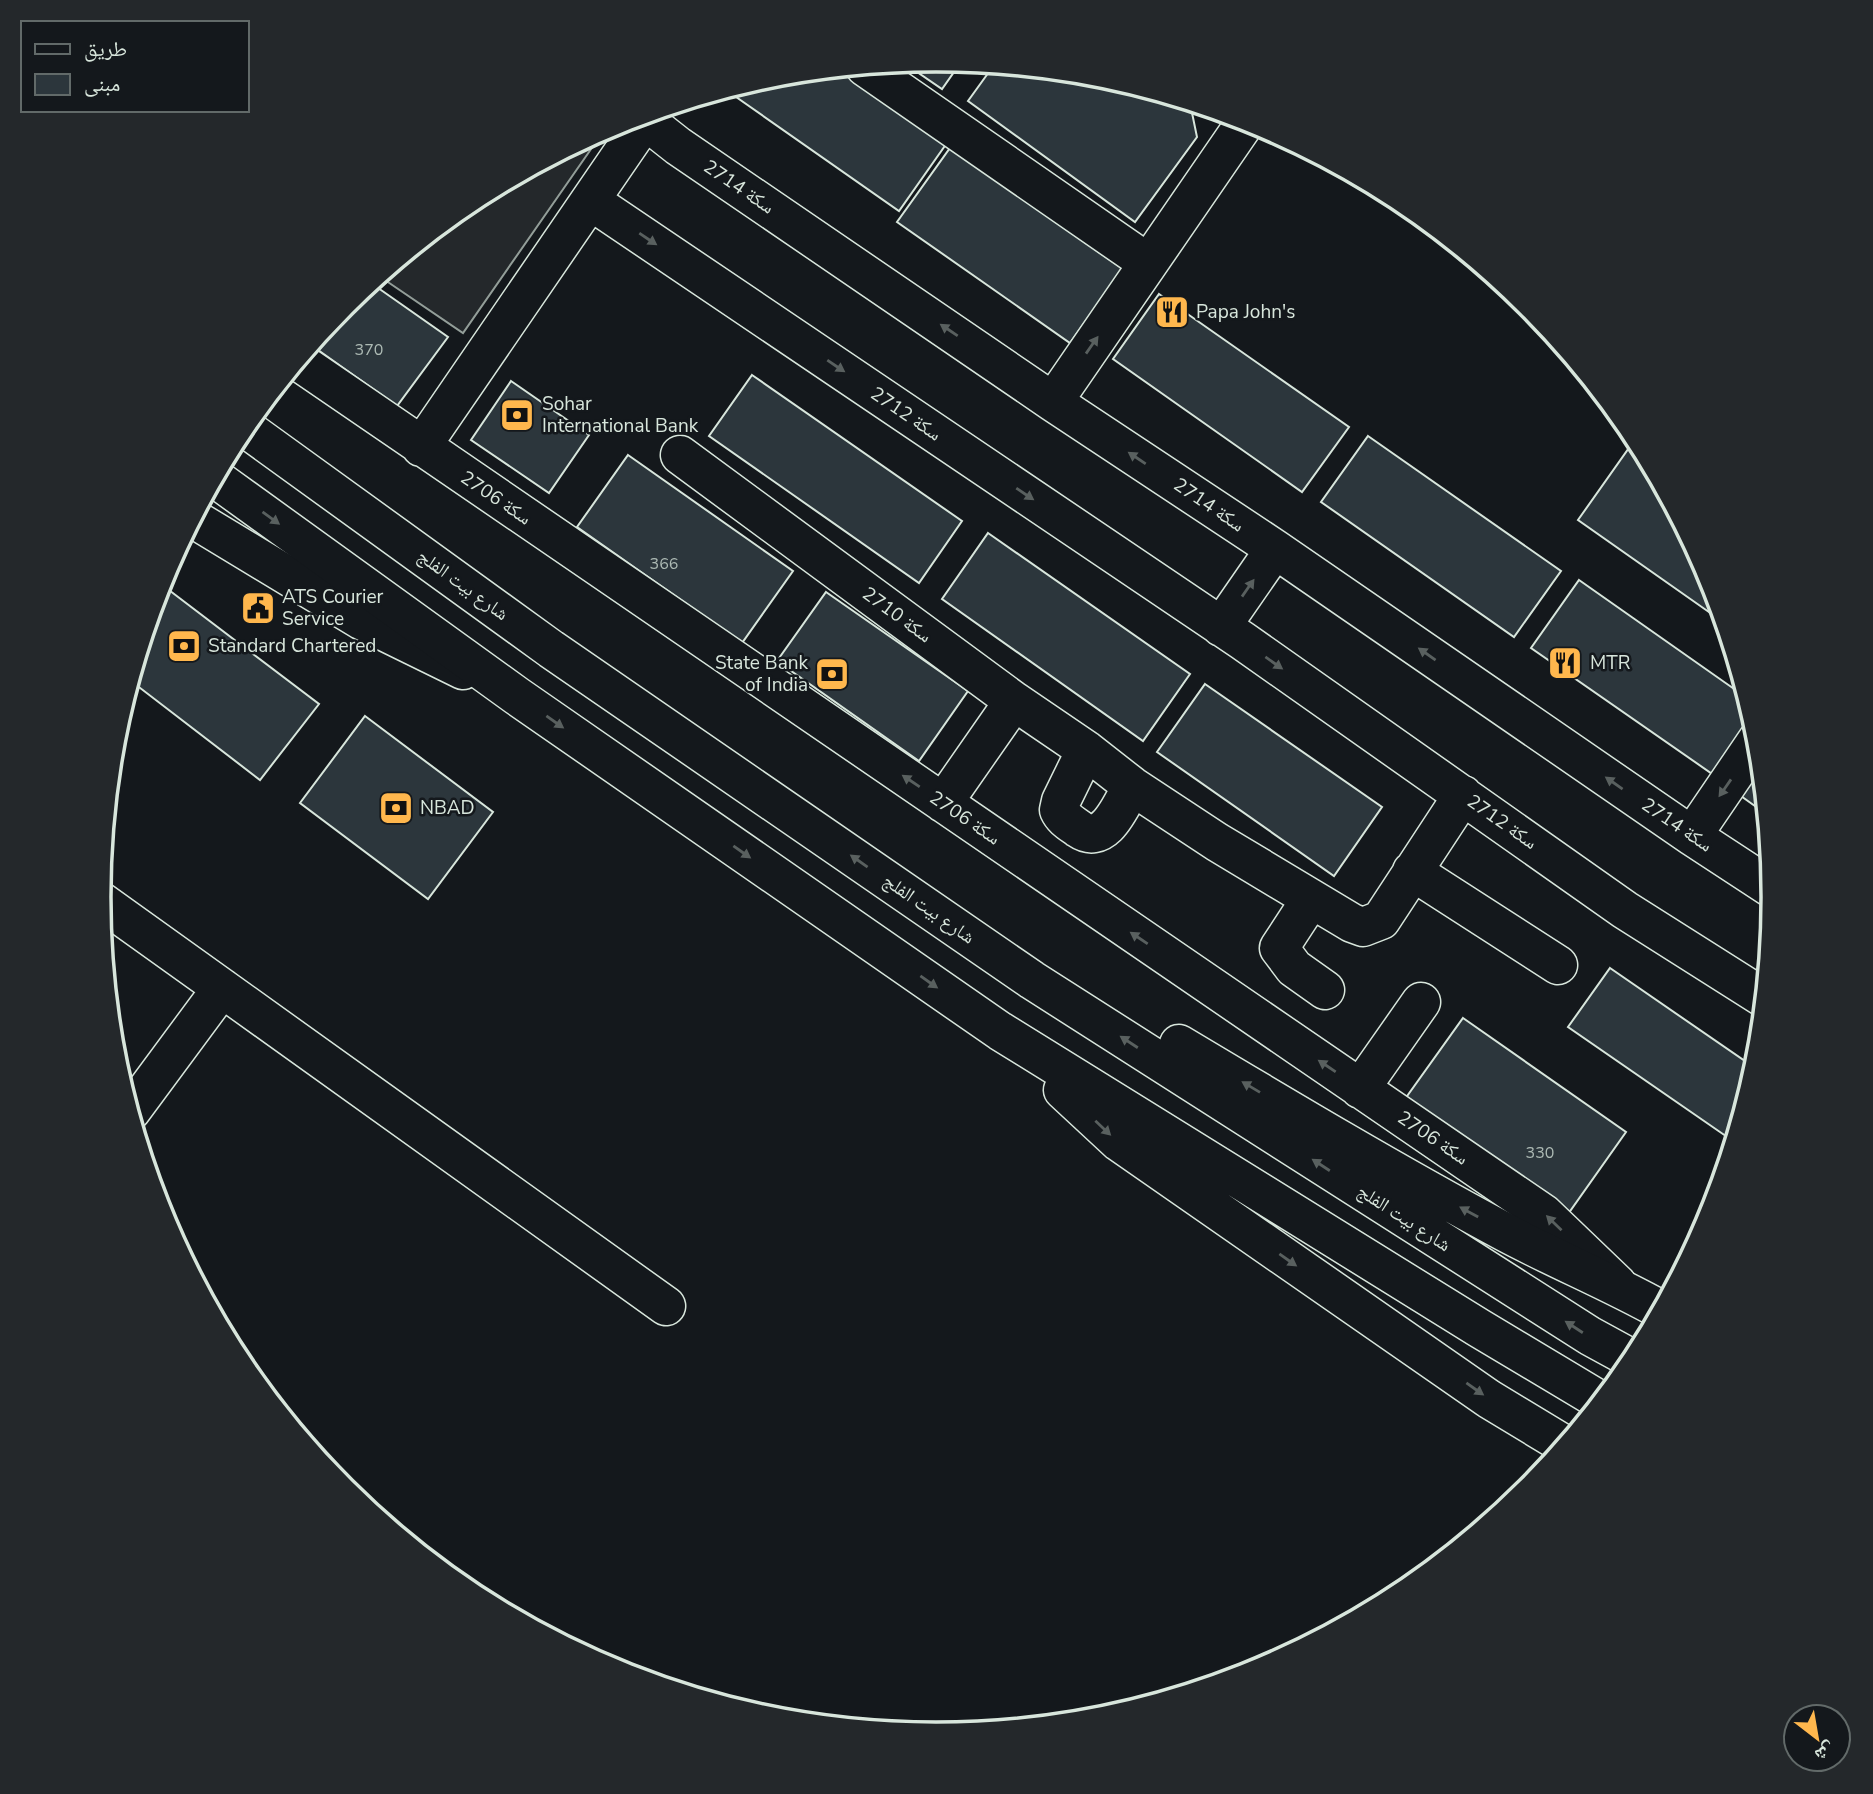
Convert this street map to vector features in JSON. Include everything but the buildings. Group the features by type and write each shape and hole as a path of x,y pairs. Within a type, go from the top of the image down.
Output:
{"street":[{"path":"875,75 1148,263"},
{"name":"سكة 2714","path":"654,122 678,146 1761,881"},
{"path":"421,447 640,128"},
{"path":"1053,402 1240,130"},
{"name":"سكة 2712","path":"591,201 1232,634 1625,910 1756,993"},
{"name":"سكة 2706","path":"305,367 1544,1214 1621,1287"},
{"name":"شارع بيت الفلج","path":"254,434 551,649 1032,980 1578,1329 1624,1354"},
{"name":"سكة 2710","path":"680,454 1132,786 1352,923 1363,927 1381,920 1412,871"},
{"path":"222,483 517,696 1000,1031 1593,1396"},
{"path":"201,523 361,620 517,696"},
{"path":"1232,634 1286,557"},
{"path":"943,803 1014,701"},
{"path":"1086,750 1061,801 1059,810 1062,817 1084,832 1096,834 1107,827 1132,786"},
{"path":"1692,836 1749,753"},
{"path":"1463,795 1412,871 1558,965"},
{"path":"1311,899 1279,948 1294,968 1325,990"},
{"path":"111,909 666,1306"},
{"name":"سكة 2706","path":"1032,980 1123,1009 1316,1127 1506,1233 1621,1287 1653,1306"},
{"path":"137,1103 222,988"},
{"path":"1360,1089 1421,1002"},
{"path":"1000,1031 1119,1142 1489,1399 1557,1440"}],"shaded area":[{"path":"592,148 463,333 387,282 434,242 478,211 524,182"}],"place":[{"name":"Papa John's","path":"1172,312"},
{"name":"Sohar International Bank","path":"517,415"},
{"name":"ATS Courier Service","path":"258,608"},
{"name":"Standard Chartered","path":"184,646"},
{"name":"MTR","path":"1565,663"},
{"name":"State Bank of India","path":"832,674"},
{"name":"NBAD","path":"396,808"}]}
